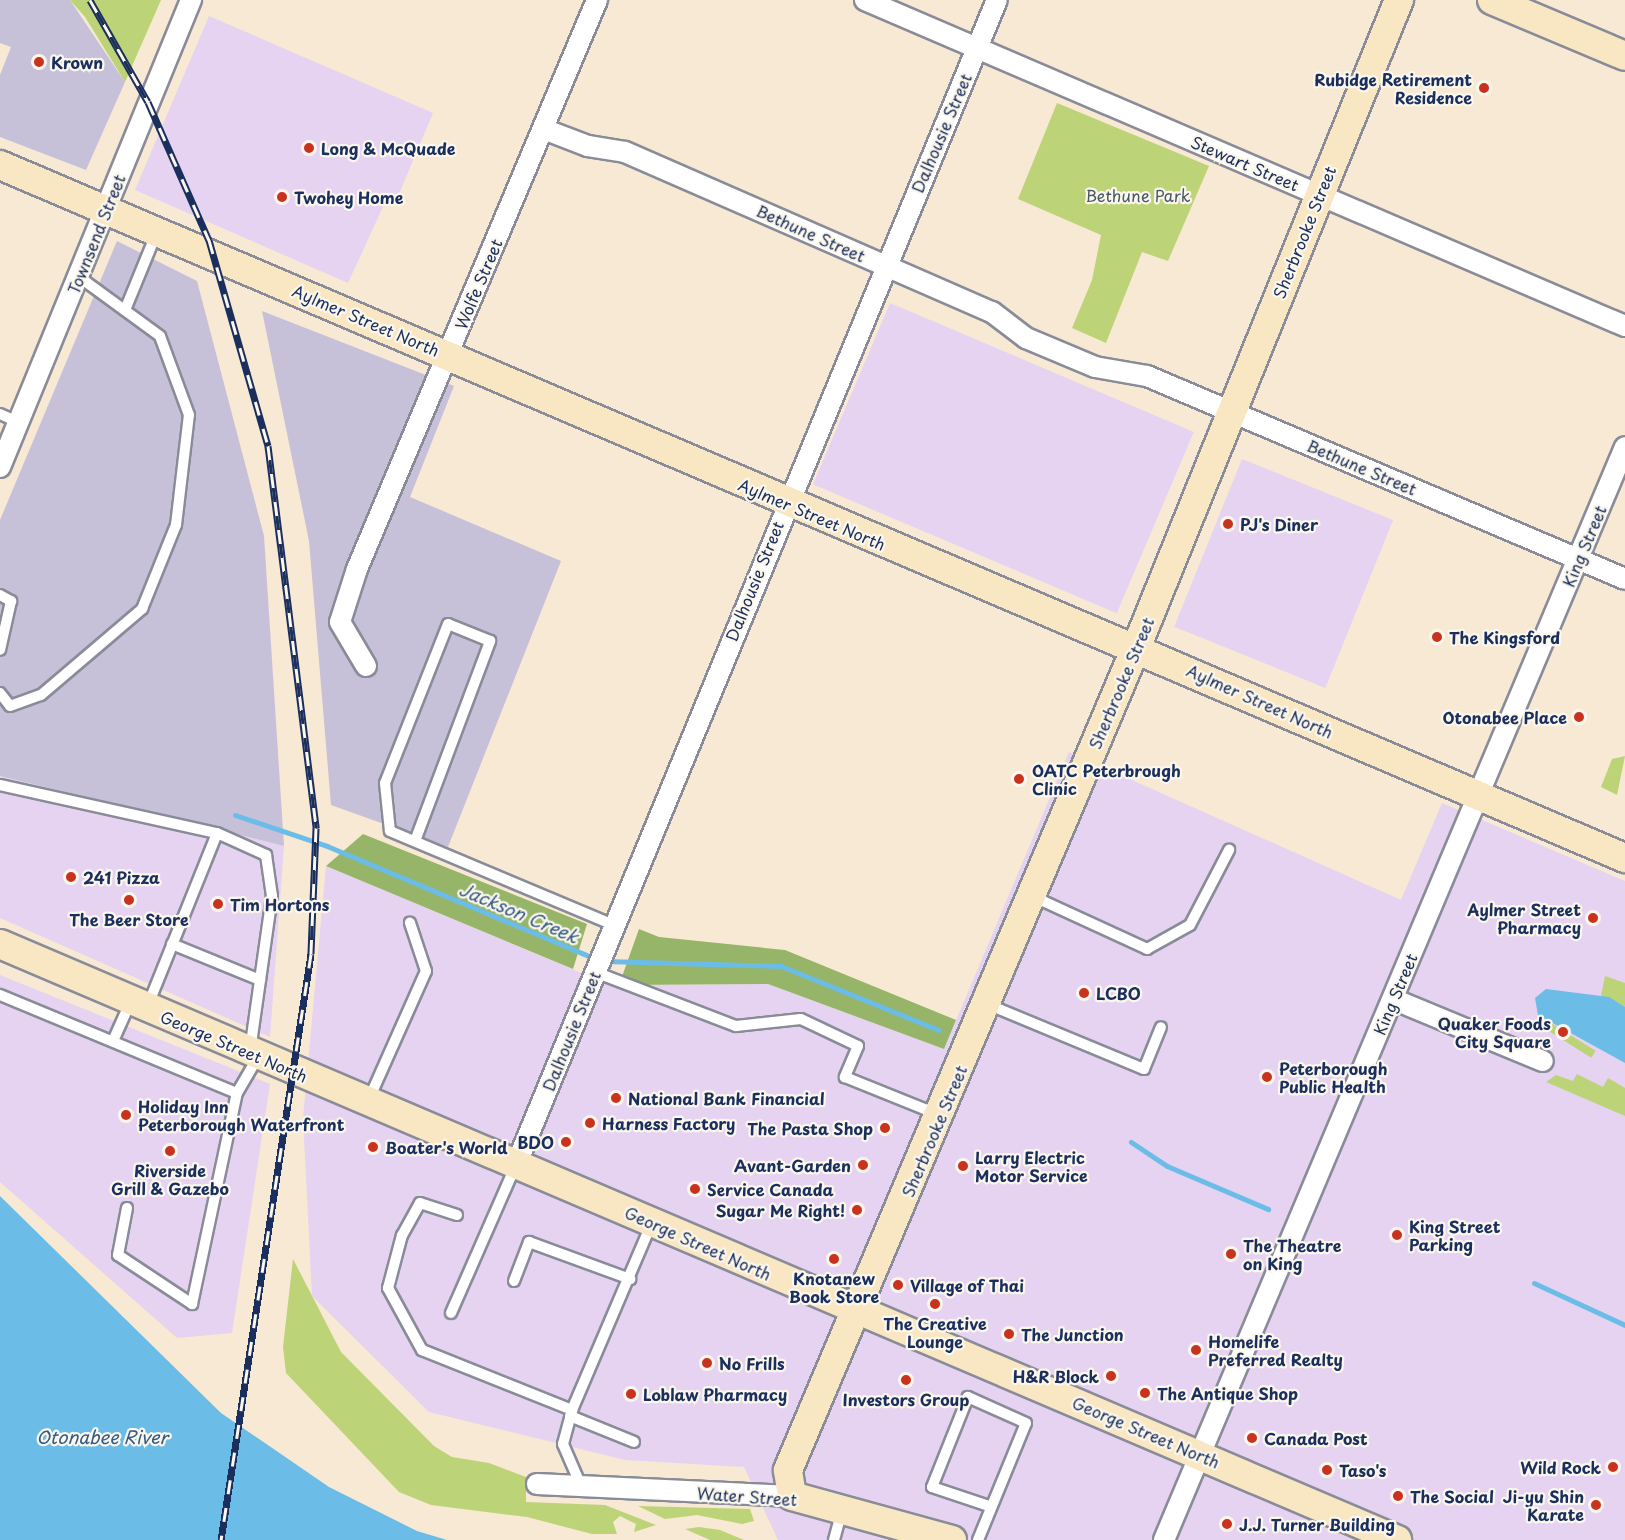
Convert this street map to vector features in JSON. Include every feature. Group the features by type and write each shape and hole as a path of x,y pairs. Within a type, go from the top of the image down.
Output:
{"main road":[{"name":"Sherbrooke Street","path":"792,1496 789,1470 1136,647 1399,0"},
{"path":"1492,0 1625,56"},
{"name":"Aylmer Street North","path":"0,165 450,356 786,504 1136,647 1625,858"},
{"name":"George Street North","path":"0,944 138,1006 652,1222 799,1288 857,1309 1397,1540"},
{"path":"799,1288 835,1321 840,1349"},
{"name":"Water Street","path":"792,1496 952,1540"}],"street":[{"name":"Townsend Street","path":"0,467 191,0"},
{"name":"Wolfe Street","path":"366,666 340,622 357,569 546,130 597,0"},
{"name":"Stewart Street","path":"865,0 1625,326"},
{"name":"Dalhousie Street","path":"516,1165 884,266 997,0"},
{"name":"Bethune Street","path":"546,130 588,146 625,152 992,312 1026,338 1095,367 1138,373 1625,579"},
{"name":"King Street","path":"1164,1540 1478,796 1546,626 1581,560 1625,447"},
{"path":"1393,999 1543,1061"},
{"name":"Water Street","path":"537,1484 582,1489 792,1496"}],"lane":[{"path":"124,310 157,232"},
{"path":"0,693 10,706 41,695 142,609 176,525 189,416 160,336 79,277"},
{"path":"0,414 18,422"},
{"path":"0,595 11,601 0,650"},
{"path":"415,841 490,641 448,624 385,783 390,831 610,933"},
{"path":"0,785 217,833 266,855 272,896 254,1055 237,1093 192,1304 118,1255 127,1208"},
{"path":"113,1041 138,1006 172,944 217,833"},
{"path":"1032,896 1147,949 1190,925 1229,850"},
{"path":"367,1102 426,971 410,923"},
{"path":"172,944 261,980"},
{"path":"594,974 736,1026 801,1019 858,1046 845,1077 940,1116"},
{"path":"0,995 237,1093"},
{"path":"987,1004 1144,1069 1161,1027"},
{"path":"451,1313 516,1165"},
{"path":"457,1215 420,1203 396,1256 388,1288 422,1350 634,1442"},
{"path":"582,1489 563,1444 571,1413 652,1222"},
{"path":"514,1281 529,1242 630,1278"},
{"path":"978,1540 989,1506 1026,1423 968,1397 932,1487 989,1506"},
{"path":"834,1540 842,1510"}],"shaded area":[{"path":"0,0 70,0 125,82 86,170 0,137 0,75 11,47 0,43"},
{"path":"209,16 433,113 396,201 387,198 348,283 135,190"},
{"path":"117,241 197,281 264,536 284,846 0,776 0,520"},
{"path":"890,303 1194,432 1117,613 813,484"},
{"path":"262,311 454,386 410,497 561,561 448,847 331,805 309,541"},
{"path":"1242,459 1393,520 1325,688 1174,627"},
{"path":"1069,752 1401,900 1442,803 1625,881 1625,1540 778,1540 744,1467 625,1460 429,1412 312,1296 303,1118 326,866 610,985 768,984 944,1049"},
{"path":"0,776 284,846 270,1037 0,918"},
{"path":"0,975 270,1084 232,1333 177,1338 0,1182"}],"green space":[{"path":"70,0 161,0 125,82 85,17"},
{"name":"Bethune Park","path":"1057,103 1209,166 1168,261 1142,252 1106,343 1072,328 1092,280 1101,235 1018,199"},
{"path":"1625,756 1617,795 1601,787 1612,759"},
{"path":"363,834 587,924 573,969 326,866"},
{"path":"639,929 659,937 785,950 956,1020 944,1049 768,984 619,985"},
{"path":"1605,976 1625,983 1625,1007 1601,996"},
{"path":"1543,1018 1596,1051 1591,1058 1539,1025"},
{"path":"1577,1074 1603,1087 1608,1078 1625,1088 1625,1116 1546,1082 1556,1075 1573,1081"},
{"path":"293,1259 341,1352 434,1446 452,1457 489,1463 526,1477 526,1502 605,1505 656,1525 634,1532 636,1524 620,1516 613,1522 617,1534 592,1534 527,1517 431,1505 399,1492 286,1373 283,1347"},
{"path":"638,1506 750,1509 754,1521 742,1524 697,1515 665,1519"},
{"path":"699,1527 720,1530 744,1540 710,1540 685,1529"}],"water":[{"path":"1546,989 1609,997 1625,1007 1625,1063 1538,1015 1535,998"},
{"name":"Otonabee River","path":"0,1196 221,1413 329,1487 417,1531 447,1540 0,1540"}],"waterway":[{"name":"Jackson Creek","path":"235,815 327,846 596,959"},
{"name":"Jackson Creek","path":"605,961 781,966 939,1030"},
{"name":"Jackson Creek","path":"1131,1142 1167,1166 1268,1209"},
{"name":"Jackson Creek","path":"1534,1283 1625,1325"}],"railway":[{"path":"90,0 148,102 209,240 268,446 316,828 311,954 221,1540"}],"place":[{"name":"Krown","path":"39,62"},
{"name":"Rubidge Retirement Residence","path":"1484,88"},
{"name":"Long & McQuade","path":"309,148"},
{"name":"Twohey Home","path":"282,197"},
{"name":"PJ's Diner","path":"1228,524"},
{"name":"The Kingsford","path":"1437,637"},
{"name":"Otonabee Place","path":"1579,717"},
{"name":"OATC Peterbrough Clinic","path":"1019,779"},
{"name":"241 Pizza","path":"71,877"},
{"name":"The Beer Store","path":"129,900"},
{"name":"Tim Hortons","path":"218,904"},
{"name":"Aylmer Street Pharmacy","path":"1593,918"},
{"name":"LCBO","path":"1084,993"},
{"name":"Quaker Foods City Square","path":"1563,1032"},
{"name":"Peterborough Public Health","path":"1267,1077"},
{"name":"National Bank Financial","path":"616,1098"},
{"name":"Holiday Inn Peterborough Waterfront","path":"126,1115"},
{"name":"Harness Factory","path":"590,1123"},
{"name":"The Pasta Shop","path":"885,1128"},
{"name":"BDO","path":"566,1142"},
{"name":"Boater's World","path":"373,1147"},
{"name":"Riverside Grill & Gazebo","path":"170,1151"},
{"name":"Avant-Garden","path":"863,1165"},
{"name":"Larry Electric Motor Service","path":"963,1166"},
{"name":"Service Canada","path":"695,1189"},
{"name":"Sugar Me Right!","path":"857,1210"},
{"name":"King Street Parking","path":"1397,1235"},
{"name":"The Theatre on King","path":"1231,1254"},
{"name":"Knotanew Book Store","path":"834,1259"},
{"name":"Village of Thai","path":"898,1285"},
{"name":"The Creative Lounge","path":"935,1304"},
{"name":"The Junction","path":"1009,1334"},
{"name":"Homelife Preferred Realty","path":"1196,1350"},
{"name":"No Frills","path":"707,1363"},
{"name":"H&R Block","path":"1111,1376"},
{"name":"Investors Group","path":"906,1380"},
{"name":"The Antique Shop","path":"1145,1393"},
{"name":"Loblaw Pharmacy","path":"631,1394"},
{"name":"Canada Post","path":"1252,1438"},
{"name":"Wild Rock","path":"1613,1467"},
{"name":"Taso's","path":"1327,1470"},
{"name":"The Social","path":"1398,1496"},
{"name":"Ji-yu Shin Karate","path":"1596,1505"},
{"name":"J.J. Turner Building","path":"1227,1524"}]}
